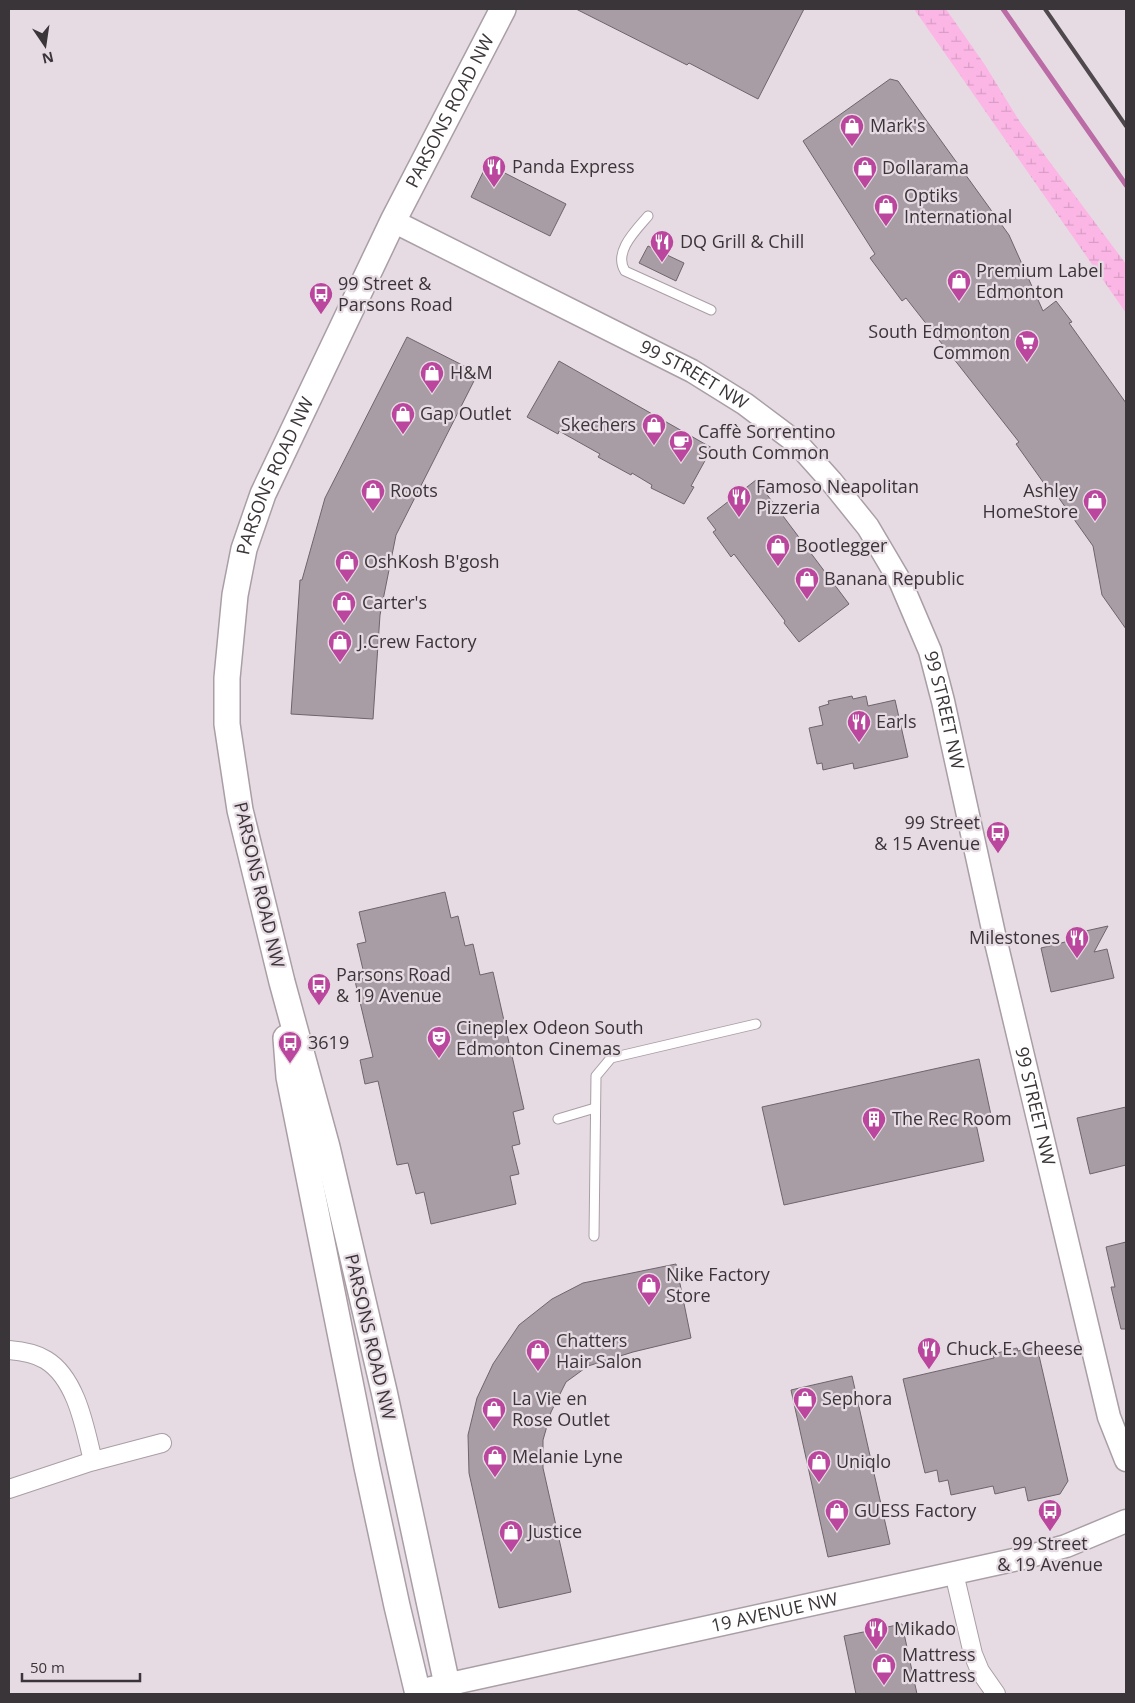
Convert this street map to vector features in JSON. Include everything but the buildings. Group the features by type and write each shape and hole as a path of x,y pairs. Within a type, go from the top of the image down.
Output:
{"main road":[{"name":"PARSONS ROAD NW","path":"448,1689 384,1391 329,1157 282,982 240,810 228,724 227,678 235,595 244,549 263,494 393,221 503,9"},
{"name":"PARSONS ROAD NW","path":"282,982 289,1077 367,1467 418,1693"}],"street":[{"name":"99 STREET NW","path":"393,221 692,370 745,404 797,444 868,527 901,583 930,651 943,701 994,934 1109,1417 1126,1460"},
{"path":"9,1350 35,1355 46,1360 68,1384 79,1406 93,1461"},
{"path":"9,1489 93,1461 162,1443"},
{"name":"19 AVENUE NW","path":"418,1693 448,1689 1066,1546 1126,1521"},
{"path":"954,1573 973,1654 980,1671 996,1694"}],"lane":[{"path":"648,216 625,248 622,258 622,266 625,271 711,310"},
{"path":"594,1236 596,1076 611,1058 756,1024"},
{"path":"558,1119 595,1108"}],"green space":[{"path":"914,9 946,9 985,65 1020,122 1126,264 1126,313"}],"waterway":[{"path":"1003,9 1126,185"}],"railway":[{"path":"1045,9 1126,126"}],"place":[{"name":"Mark's","path":"852,147"},
{"name":"Panda Express","path":"494,188"},
{"name":"Dollarama","path":"865,189"},
{"name":"Optiks International","path":"886,227"},
{"name":"DQ Grill & Chill","path":"662,263"},
{"name":"Premium Label Edmonton","path":"959,302"},
{"name":"99 Street & Parsons Road","path":"321,315"},
{"name":"South Edmonton Common","path":"1027,363"},
{"name":"H&M","path":"432,394"},
{"name":"Gap Outlet","path":"403,435"},
{"name":"Skechers","path":"654,446"},
{"name":"Caffè Sorrentino South Common","path":"681,463"},
{"name":"Roots","path":"373,512"},
{"name":"Famoso Neapolitan Pizzeria","path":"739,518"},
{"name":"Ashley HomeStore","path":"1095,522"},
{"name":"Bootlegger","path":"778,567"},
{"name":"OshKosh B'gosh","path":"347,583"},
{"name":"Banana Republic","path":"807,600"},
{"name":"Carter's","path":"344,624"},
{"name":"J.Crew Factory","path":"340,663"},
{"name":"Earls","path":"859,743"},
{"name":"99 Street & 15 Avenue","path":"998,854"},
{"name":"Milestones","path":"1077,959"},
{"name":"Parsons Road & 19 Avenue","path":"319,1006"},
{"name":"Cineplex Odeon South Edmonton Cinemas","path":"439,1059"},
{"name":"3619","path":"290,1064"},
{"name":"The Rec Room","path":"874,1140"},
{"name":"Nike Factory Store","path":"649,1306"},
{"name":"Chuck E. Cheese","path":"929,1370"},
{"name":"Chatters Hair Salon","path":"538,1372"},
{"name":"Sephora","path":"805,1420"},
{"name":"La Vie en Rose Outlet","path":"494,1430"},
{"name":"Melanie Lyne","path":"495,1478"},
{"name":"Uniqlo","path":"819,1483"},
{"name":"GUESS Factory","path":"837,1532"},
{"name":"99 Street & 19 Avenue","path":"1050,1532"},
{"name":"Justice","path":"511,1553"},
{"name":"Mikado","path":"876,1650"},
{"name":"Mattress Mattress","path":"884,1686"}]}
